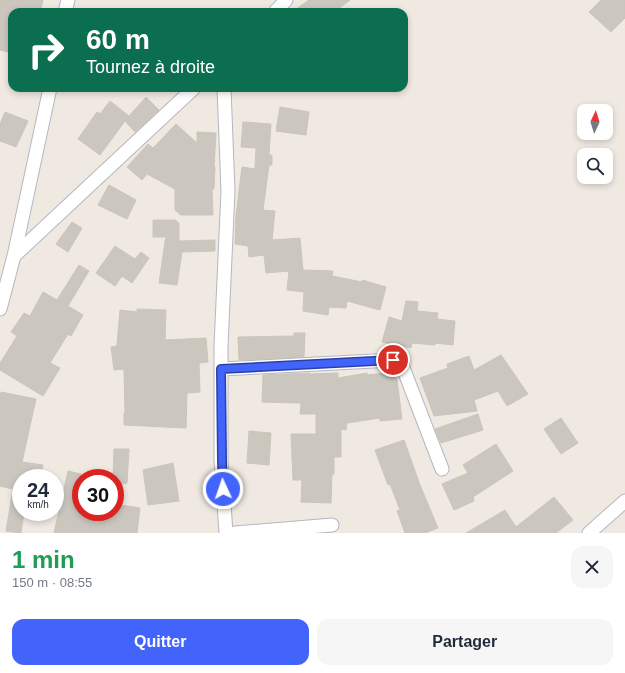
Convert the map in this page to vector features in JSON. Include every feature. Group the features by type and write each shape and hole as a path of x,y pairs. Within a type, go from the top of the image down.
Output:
{"street":[{"path":"279,8 286,0"},
{"path":"1,304 14,256 49,92"},
{"path":"14,256 190,92"},
{"path":"224,92 228,191 221,369 222,460 226,533"},
{"path":"221,369 393,360 399,361 402,365 442,469"},
{"path":"589,533 625,501"},
{"path":"235,533 332,525"}],"building":[{"path":"0,0 43,0 41,8 8,8 8,52 0,50"},
{"path":"309,0 350,0 339,8 298,8"},
{"path":"601,0 625,0 625,18 611,32 589,12"},
{"path":"146,97 159,110 135,132 125,121 100,155 78,139 97,112 100,114 110,101 129,116"},
{"path":"280,107 309,112 306,135 276,131"},
{"path":"5,112 28,121 16,147 0,141 0,124"},
{"path":"243,122 271,124 269,155 272,155 272,165 269,165 263,210 275,211 272,240 300,238 303,270 333,271 332,276 362,282 362,280 386,287 380,310 347,301 346,308 329,307 328,315 303,311 304,292 287,290 289,271 266,273 264,255 249,257 248,246 235,244 236,215 242,167 255,169 256,148 241,147"},
{"path":"176,124 197,143 197,132 216,133 214,189 212,189 213,215 181,215 175,210 175,189 147,174 142,180 127,167 148,144 153,148"},
{"path":"109,185 136,200 127,219 98,205"},
{"path":"153,220 176,220 179,223 179,241 215,240 215,251 182,252 177,285 159,283 166,235 164,237 153,237"},
{"path":"72,222 82,228 68,252 56,244"},
{"path":"115,246 135,259 141,252 149,258 132,283 122,276 115,286 96,273"},
{"path":"79,265 89,271 68,306 83,315 71,336 68,334 50,363 60,368 43,396 0,370 0,363 17,336 11,332 24,313 30,316 43,292 57,300"},
{"path":"406,301 418,302 417,311 438,313 437,319 455,321 453,345 412,343 411,348 382,342 389,317 402,321"},
{"path":"137,309 166,310 165,340 206,338 208,362 199,363 200,392 187,393 186,428 124,425 124,369 114,370 111,347 117,346 120,310 137,312"},
{"path":"294,333 305,333 304,357 239,360 238,337 294,336"},
{"path":"501,355 528,394 507,406 498,391 474,400 477,411 434,416 420,378 448,368 447,364 469,356 474,370"},
{"path":"396,372 402,419 380,421 380,418 347,423 346,430 341,429 341,457 334,457 331,503 301,502 302,480 293,480 291,434 316,434 316,414 300,414 301,403 262,402 263,375 338,373 338,378 367,373 367,375"},
{"path":"1,392 36,399 22,462 43,465 42,469 12,469 12,489 0,486"},
{"path":"478,414 483,430 441,443 435,429"},
{"path":"561,418 578,443 561,454 544,429"},
{"path":"249,431 271,433 269,465 247,463"},
{"path":"404,440 420,485 438,528 425,533 405,533 397,511 400,510 390,484 388,485 375,450"},
{"path":"496,444 513,471 473,497 474,501 454,510 442,484 468,473 463,465"},
{"path":"114,449 129,449 127,483 124,484 124,469 113,469"},
{"path":"173,463 179,501 148,505 143,470"},
{"path":"68,471 72,472 72,521 124,521 124,505 140,508 137,533 54,533 57,521 64,521 64,489"},
{"path":"12,495 12,521 23,521 21,533 6,531"},
{"path":"554,497 573,520 556,533 466,533 505,510 516,527"}],"route":[{"path":"223,489 221,369 393,360"}]}
